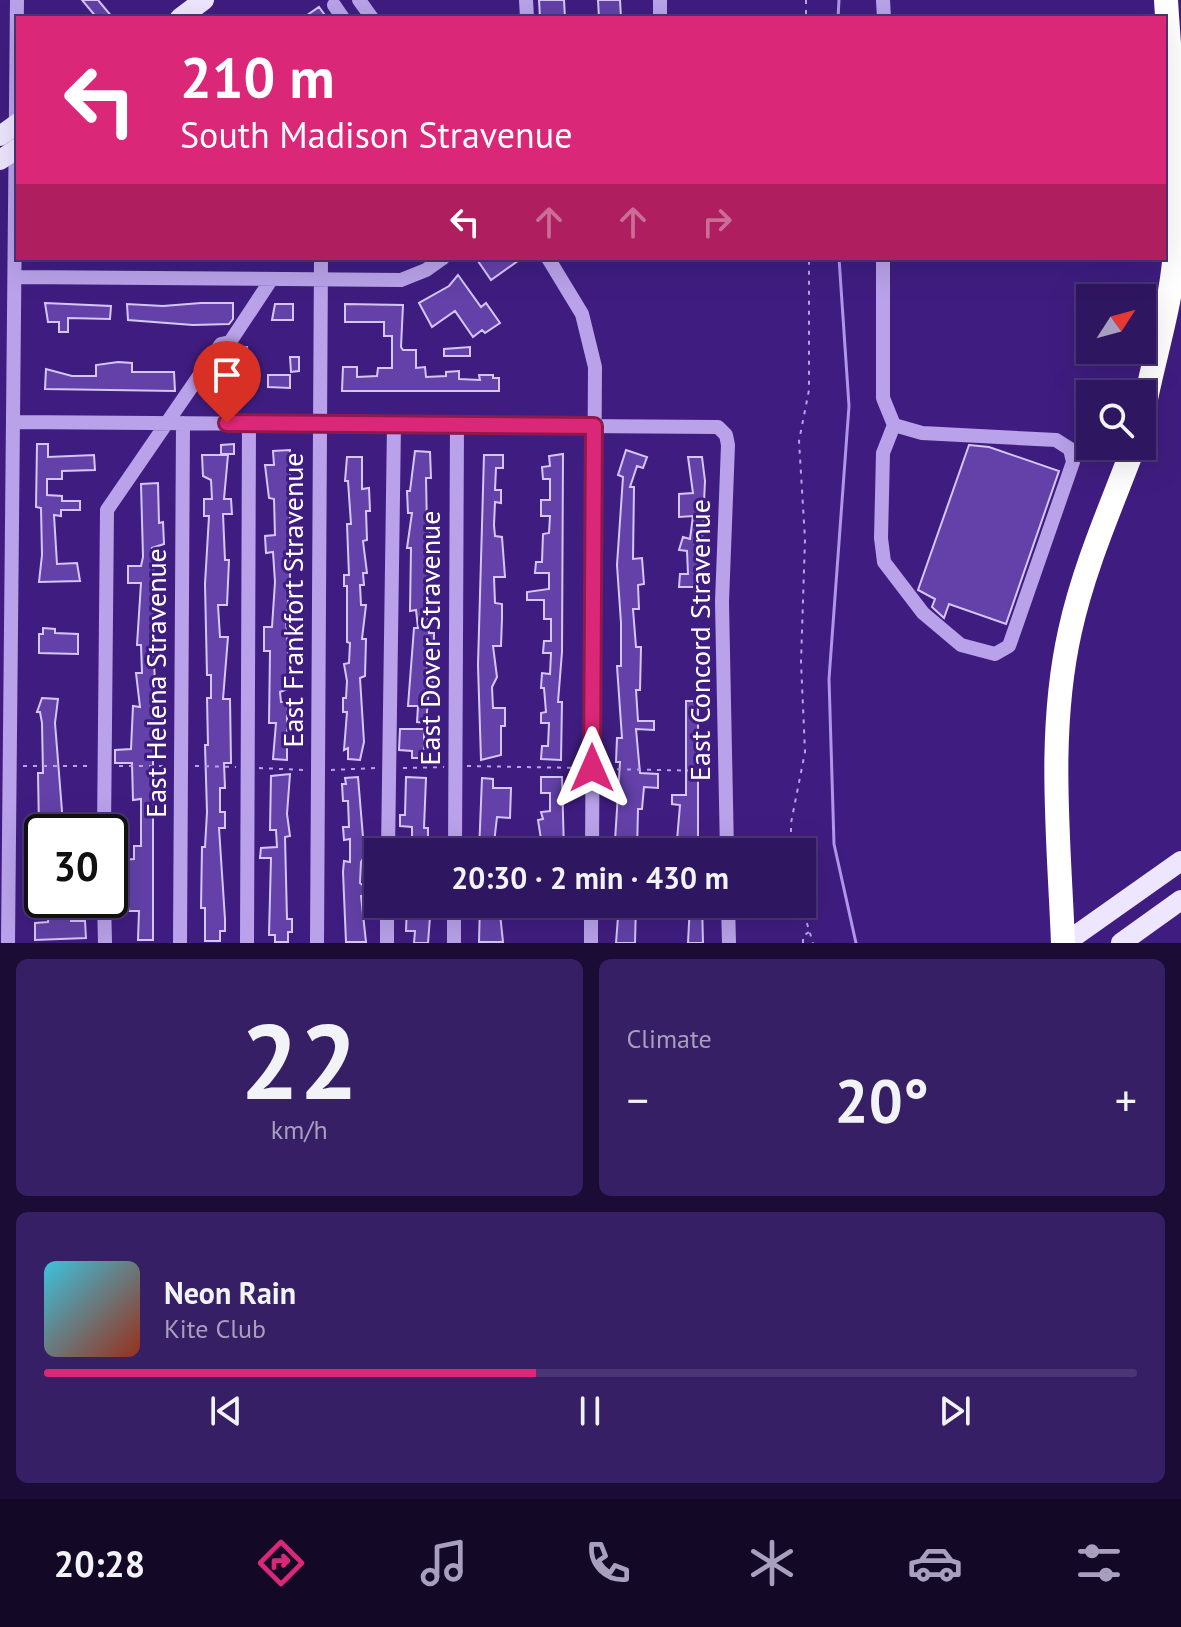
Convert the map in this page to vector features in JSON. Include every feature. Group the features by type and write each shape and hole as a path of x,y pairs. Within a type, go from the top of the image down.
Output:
{"highway":[{"path":"1152,380 1163,335 1175,253 1166,0"},
{"path":"1156,389 1181,324"},
{"path":"1064,943 1056,772 1066,652 1086,570 1129,460"}],"main road":[{"path":"183,16 204,0"},
{"path":"1064,943 1181,861"},
{"path":"1121,943 1181,900"}],"street":[{"path":"334,5 342,16"},
{"path":"9,148 16,171"},
{"path":"8,943 10,766 6,570 14,422 8,320 15,277 16,226"},
{"name":"East Frankfort Stravenue","path":"317,943 321,260"},
{"path":"15,277 401,280 426,270 440,260"},
{"path":"549,260 576,302 590,338 595,367 592,838"},
{"path":"883,260 883,398 894,425 883,453 881,538 884,562 923,613 961,645 995,654 1009,646 1073,462 1070,449 1056,440 922,433 894,425"},
{"path":"105,814 107,510 164,423 221,344 230,342 271,280"},
{"path":"14,422 594,426"},
{"name":"East Helena Stravenue","path":"180,943 183,423"},
{"path":"247,943 249,423"},
{"path":"388,838 394,424"},
{"name":"East Dover Stravenue","path":"455,838 457,425"},
{"name":"East Concord Stravenue","path":"594,426 709,425 722,430 728,445 722,602 727,838"},
{"path":"104,918 105,943"},
{"path":"387,918 387,943"},
{"path":"454,918 454,943"},
{"path":"591,918 591,943"},
{"path":"728,918 729,943"}],"path":[{"path":"791,838 791,823 805,752 801,662 806,549 799,441 809,390 809,260"},
{"path":"10,766 318,770 455,766 725,771"},
{"path":"805,918 813,943"},
{"path":"803,943 803,936 809,932"}],"building":[{"path":"82,0 98,0 111,16 95,16"},
{"path":"539,0 564,0 565,16 540,16"},
{"path":"598,0 620,0 621,16 599,16"},
{"path":"319,7 326,16 306,16"},
{"path":"480,260 519,260 491,280"},
{"path":"458,275 481,307 486,303 500,323 485,333 482,330 473,337 455,311 432,327 419,303 449,286"},
{"path":"45,303 111,306 110,319 68,318 68,332 59,332 59,322 48,322"},
{"path":"233,303 233,319 229,324 193,325 128,320 127,304 163,306"},
{"path":"275,304 293,304 293,320 272,320"},
{"path":"345,304 403,305 401,347 403,350 416,350 416,368 425,367 426,377 446,376 446,372 459,371 459,379 480,380 479,375 493,375 493,378 499,378 499,391 342,391 343,367 357,367 357,377 377,376 378,368 392,368 392,336 384,336 384,322 345,322"},
{"path":"247,347 250,390 211,389 211,377 222,377 222,364 238,364 238,348"},
{"path":"470,347 470,356 444,356 444,349"},
{"path":"290,357 299,357 299,371 291,372"},
{"path":"132,363 132,372 174,372 175,391 45,389 46,369 72,376 96,376 96,365"},
{"path":"268,375 290,375 290,388 268,387"},
{"path":"37,444 48,444 48,457 94,455 95,470 62,471 62,479 47,479 47,495 62,496 62,501 80,501 80,510 61,510 61,516 54,515 57,564 77,563 80,581 39,582 42,555 41,508 36,507"},
{"path":"234,444 234,454 221,454 221,445"},
{"path":"969,445 989,447 1059,471 1006,624 949,604 944,618 932,607 935,599 918,590"},
{"path":"290,450 290,584 286,618 290,688 280,692 281,702 287,702 287,760 273,759 276,723 269,723 270,651 264,651 264,627 272,627 275,582 273,552 266,553 265,536 275,535 274,499 269,498 265,465 274,465 273,451"},
{"path":"626,450 647,457 643,468 637,466 630,487 634,487 633,559 642,558 644,584 638,585 639,609 633,609 636,647 641,647 640,690 636,690 638,721 654,721 654,730 636,729 640,773 658,774 658,788 644,787 642,809 638,809 637,838 615,838 620,762 616,762 617,738 622,738 617,666 621,666 621,623 617,565 623,477 618,475"},
{"path":"415,451 430,452 431,478 426,478 427,528 430,528 433,585 427,585 428,628 429,633 434,633 434,643 429,643 427,673 432,673 433,688 429,689 426,723 417,722 418,706 408,706 414,628 418,628 416,610 410,611 411,548 407,548 412,513 408,513 407,491 410,491"},
{"path":"563,454 562,652 558,702 562,702 561,760 541,759 542,746 548,746 549,723 541,723 541,713 546,712 544,688 541,688 542,673 550,674 551,653 543,653 544,641 551,641 551,619 544,619 544,600 527,600 527,592 549,589 549,573 535,573 536,562 542,562 543,534 549,533 550,516 541,516 541,500 550,500 550,479 543,479 542,467 550,466 549,456"},
{"path":"202,455 228,455 224,499 231,499 232,514 223,514 225,560 229,560 227,605 218,605 220,637 228,637 223,699 230,699 231,763 224,763 225,788 220,788 220,812 225,812 225,828 219,828 225,931 220,931 220,941 205,941 205,908 201,908 202,847 205,847 207,812 207,698 211,698 211,675 207,675 205,584 209,516 204,516 204,499 212,499 211,480 203,476"},
{"path":"484,455 503,455 503,468 496,468 495,490 501,490 501,503 495,502 494,525 495,536 502,537 505,577 494,577 495,603 502,604 502,618 501,646 493,646 497,677 492,687 493,708 505,708 505,726 501,726 501,755 481,760 478,665"},
{"path":"347,457 362,457 362,489 369,488 370,511 366,511 367,540 363,541 367,573 363,573 364,585 360,585 361,605 366,605 362,639 366,639 365,676 360,678 364,742 360,760 348,759 348,748 344,750 347,712 343,712 343,698 346,698 347,681 344,664 349,663 350,643 347,642 347,586 344,586 344,575 349,575 347,524 351,524 348,481 345,481"},
{"path":"688,457 702,457 705,481 700,587 679,587 680,574 688,574 687,551 679,550 683,537 690,539 693,516 679,517 679,494 693,493"},
{"path":"158,483 159,523 163,522 164,544 152,548 157,619 155,681 166,681 166,692 155,692 153,723 153,940 138,940 139,911 129,911 128,859 134,859 134,846 141,846 141,799 133,800 132,763 115,763 115,750 131,749 133,706 140,707 136,673 142,673 141,645 137,645 141,583 128,583 128,566 141,566 143,557 141,484"},
{"path":"43,628 55,629 55,633 78,634 78,654 39,653 39,634 43,634"},
{"path":"42,698 58,699 55,723 62,814 39,814 38,773 43,773 42,723 40,712 37,712"},
{"path":"686,701 698,701 698,838 677,838 680,805 672,804 672,795 686,795"},
{"path":"400,729 424,729 424,749 429,749 429,758 412,758 412,751 399,750"},
{"path":"290,774 287,814 290,836 285,837 287,919 292,919 292,932 288,932 288,942 275,942 275,935 269,935 271,858 260,858 261,848 277,847 276,830 270,830 271,776"},
{"path":"358,777 364,849 360,883 364,886 364,896 361,896 366,942 346,942 343,872 344,861 350,862 350,839 344,840 343,827 349,827 348,801 343,801 342,784 346,784 345,778"},
{"path":"406,777 426,778 424,828 428,828 428,838 412,838 412,827 400,826 400,815 405,815"},
{"path":"541,777 562,777 564,838 541,838 538,820 543,819 541,812 550,811 550,793 541,793"},
{"path":"482,778 493,779 493,788 511,788 510,818 497,817 495,838 480,838"},
{"path":"48,918 85,921 86,938 35,940 35,923 48,922"},
{"path":"406,918 430,918 428,943 414,943 415,931 406,931"},
{"path":"480,918 500,918 503,942 479,942"},
{"path":"618,918 636,918 635,943 616,943"},
{"path":"689,918 702,918 703,943 688,943"}],"waterway":[{"path":"838,16 839,0"},
{"path":"839,260 849,406 829,679 834,844 856,943"}],"route":[{"path":"227,423 594,426 592,768"}]}
